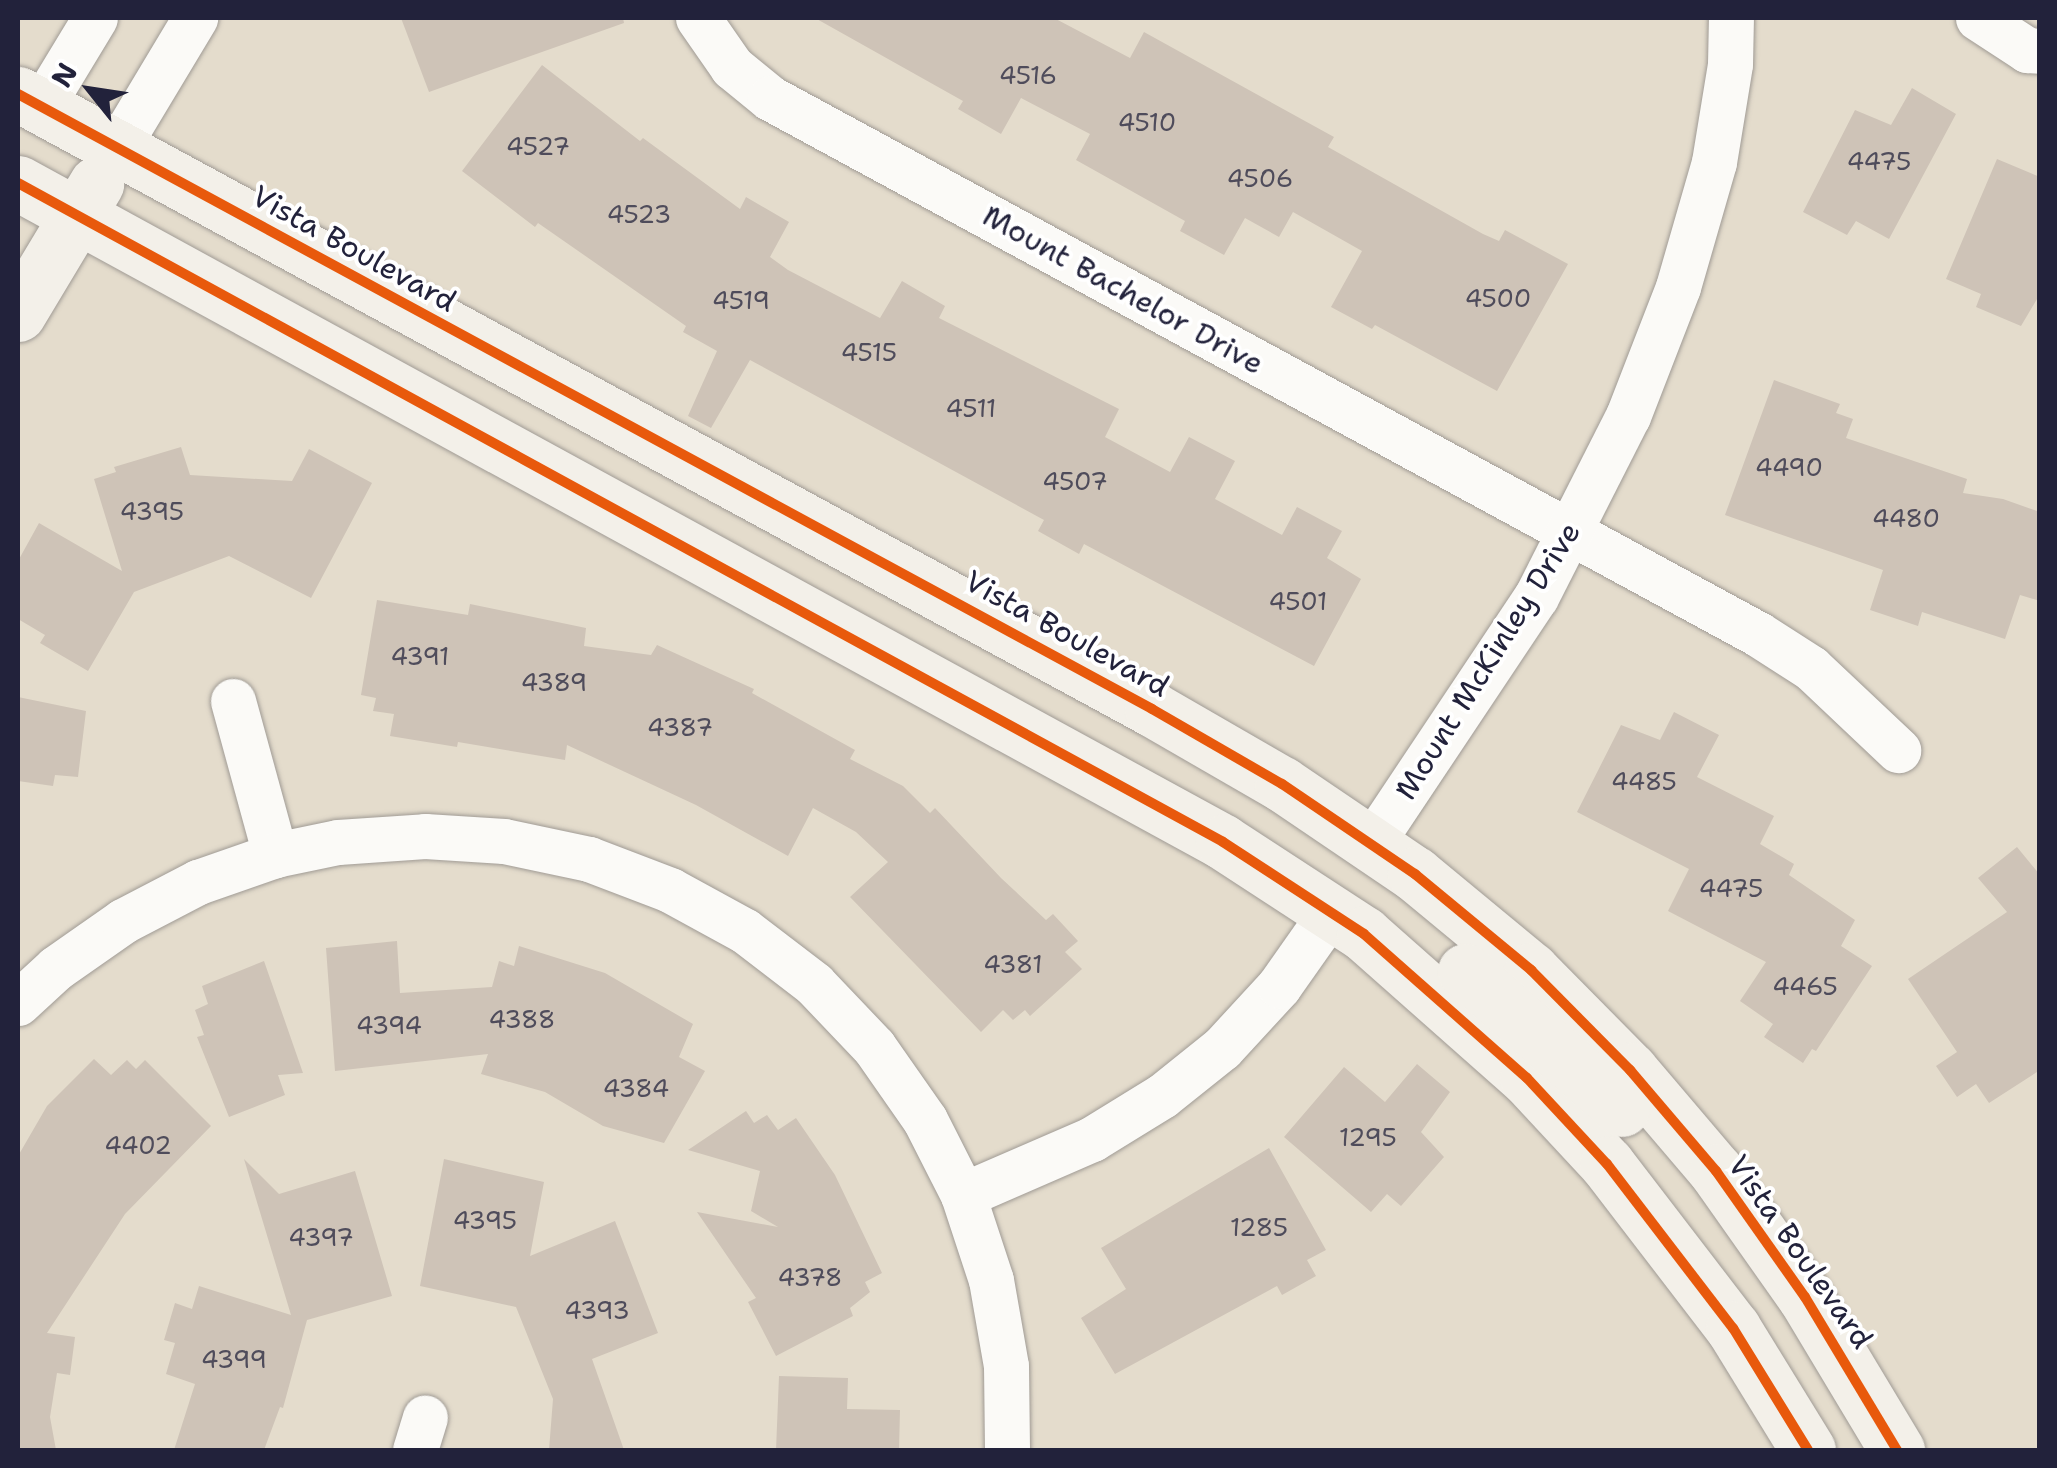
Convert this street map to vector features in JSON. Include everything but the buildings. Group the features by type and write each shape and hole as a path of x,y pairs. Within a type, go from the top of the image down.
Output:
{"main road":[{"name":"Vista Boulevard","path":"26,117 117,148 1118,690 1282,784 1372,844 1531,970 1630,1070 1716,1171 1806,1297 1897,1450"},
{"path":"18,314 117,148"},
{"path":"18,183 1223,842 1330,912 1434,992 1527,1078 1607,1164 1733,1328 1808,1450"},
{"path":"1330,912 1344,890 1360,885 1637,1123 1716,1171"}],"street":[{"path":"26,117 95,18"},
{"path":"117,148 195,18"},
{"name":"Mount Bachelor Drive","path":"698,18 732,67 770,98 1758,634 1811,668 1898,750"},
{"name":"Mount McKinley Drive","path":"1372,844 1536,597 1572,533 1628,416 1678,288 1714,162 1730,64 1731,18"},
{"path":"1978,18 2027,50 2040,52"},
{"path":"234,701 275,855"},
{"path":"18,1003 56,968 122,920 198,882 275,855 338,842 424,836 504,841 589,859 670,890 745,932 814,984 874,1047 926,1120 963,1195 991,1280 1006,1366 1007,1450"},
{"path":"963,1195 1092,1139 1162,1096 1222,1048 1279,986 1330,912"}],"cycle path":[{"path":"18,94 1152,709 1282,784 1415,874 1531,970 1630,1070 1716,1171 1805,1297 1897,1450"},
{"path":"18,183 1223,842 1364,934 1527,1078 1607,1164 1733,1328 1808,1450"}]}
